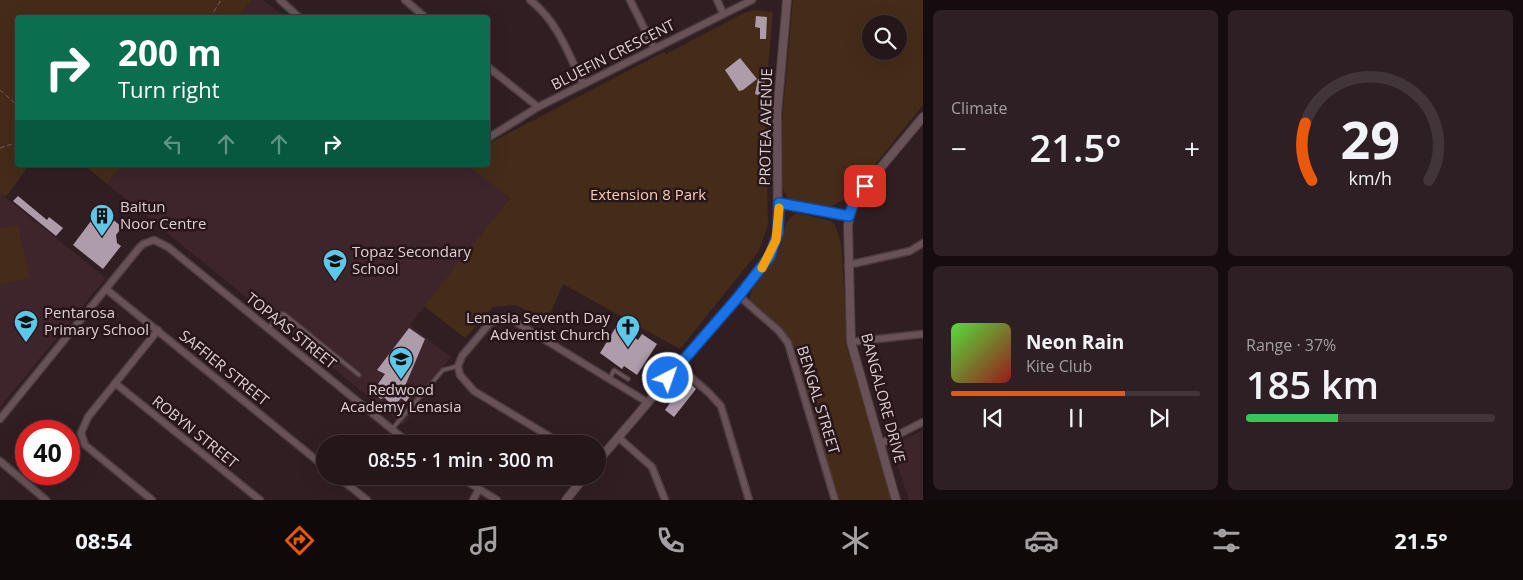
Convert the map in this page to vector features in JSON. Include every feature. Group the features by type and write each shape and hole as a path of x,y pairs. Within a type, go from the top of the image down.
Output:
{"street":[{"path":"280,0 297,15"},
{"path":"405,0 422,15"},
{"path":"530,0 546,12 557,29 583,84"},
{"path":"630,0 654,48"},
{"path":"717,0 723,13"},
{"name":"BLUEFIN CRESCENT","path":"490,137 538,107 752,0"},
{"name":"PROTEA AVENUE","path":"606,451 760,271 774,247 779,225 777,114 785,0"},
{"path":"490,69 538,107"},
{"name":"BANGALORE DRIVE","path":"896,500 851,342 848,265 849,216 854,202 865,186 923,117"},
{"path":"779,203 849,216"},
{"name":"TOPAAS STREET","path":"106,289 143,244 154,240 168,247 399,435"},
{"path":"848,265 914,250 923,243"},
{"path":"0,419 106,289"},
{"name":"SAFFIER STREET","path":"106,289 316,460"},
{"name":"BENGAL STREET","path":"739,296 779,331 788,343 835,500"},
{"path":"547,435 474,391 462,380 458,366 462,356 490,322 505,318 514,321 647,402"},
{"path":"152,500 85,445 82,437 82,428 88,416 158,330"},
{"path":"851,342 923,334"},
{"path":"678,366 721,406 749,500"},
{"name":"ROBYN STREET","path":"115,384 260,500"},
{"path":"880,444 923,422"},
{"path":"618,437 652,467 665,500"},
{"path":"0,461 46,500"},
{"path":"348,485 367,500"},
{"path":"473,485 497,500"},
{"path":"566,500 578,485"},
{"path":"473,500 479,489"}],"lane":[{"path":"269,328 281,314 284,314 359,376"},
{"path":"392,429 443,370 458,366"},
{"path":"610,379 614,370 628,379"}],"path":[{"path":"212,15 221,0"},
{"path":"0,90 15,103"},
{"path":"0,148 15,143"}],"shaded area":[{"path":"252,0 263,0 282,15 240,15"},
{"name":"Topaz Secondary School","path":"120,167 471,167 510,198 410,325 451,357 442,368 444,370 403,425 107,184"},
{"name":"Pentarosa Primary School","path":"0,193 106,278 0,407"},
{"path":"923,430 923,500 909,500 893,453 897,443"}],"green space":[{"path":"0,0 252,0 240,15 15,15 15,167 28,167 6,197 0,193"},
{"path":"793,0 923,0 923,105 849,197 830,207 789,200 782,187 782,122"},
{"name":"Extension 8 Park","path":"755,10 773,12 765,102 768,225 758,252 680,349 563,284 547,321 516,305 493,307 465,338 424,306 510,198 470,167 490,167 490,143 664,52 666,54 744,13"},
{"path":"86,167 120,167 107,184"},
{"path":"797,213 831,221 835,225 841,243 848,349 892,500 838,500 794,346 780,326 750,300 752,289 780,249 788,221"},
{"path":"18,225 30,278 0,284 0,229"}],"building":[{"path":"756,16 767,17 766,39 760,39 760,28 755,27"},
{"path":"740,58 757,79 739,91 725,70"},
{"path":"758,79 765,81 762,96 755,94"},
{"path":"18,196 47,220 49,217 63,228 56,236 13,201"},
{"name":"Baitun Noor Centre","path":"100,209 122,227 116,235 117,243 121,246 103,269 73,245"},
{"name":"Lenasia Seventh Day Adventist Church","path":"619,322 626,326 624,331 638,340 642,334 657,344 637,375 624,366 622,369 600,353"},
{"path":"409,328 425,339 405,386 413,392 406,402 401,398 394,407 384,397 381,399 377,396 384,388 378,384 385,374 377,370"},
{"path":"690,383 696,389 674,417 665,410 672,400 676,400"}],"slow traffic":[{"path":"762,268 770,256 778,233 779,208"}],"place":[{"name":"Baitun Noor Centre","path":"102,237"},
{"name":"Topaz Secondary School","path":"335,282"},
{"name":"Pentarosa Primary School","path":"26,343"},
{"name":"Lenasia Seventh Day Adventist Church","path":"628,348"},
{"name":"Redwood Academy Lenasia","path":"401,380"}],"route":[{"path":"668,378 760,271 770,256 778,233 779,203 849,216 854,202 865,186"}]}
